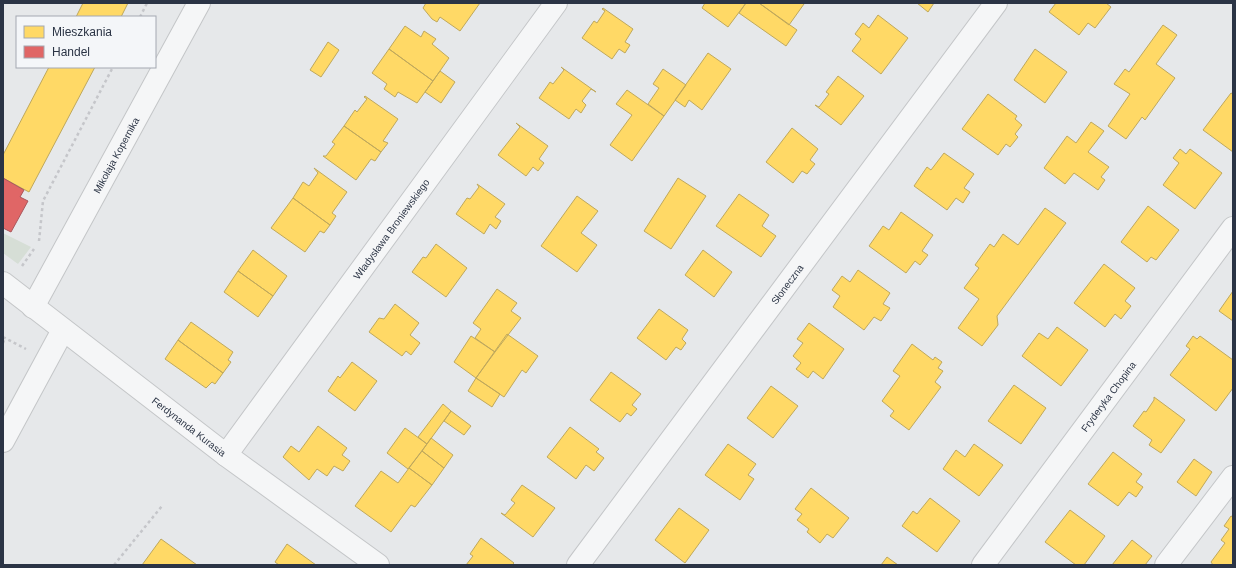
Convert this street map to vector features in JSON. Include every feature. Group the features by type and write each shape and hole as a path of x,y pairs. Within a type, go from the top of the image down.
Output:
{"street":[{"name":"Mikołaja Kopernika","path":"33,307 199,3"},
{"name":"Władysława Broniewskiego","path":"226,455 556,3"},
{"name":"Słoneczna","path":"578,565 996,3"},
{"name":"Fryderyka Chopina","path":"983,565 1233,228"},
{"name":"Ferdynanda Kurasia","path":"10,277 33,307 226,455 378,565"},
{"path":"3,441 63,330"},
{"path":"1166,565 1233,477"}],"path":[{"path":"140,16 147,3"},
{"path":"10,277 39,242 44,201 112,68"},
{"path":"3,343 4,338 28,350"},
{"path":"114,565 162,506"}],"shaded area":[{"path":"3,233 31,247 18,264 3,253"}],"building: Mieszkania":[{"path":"83,3 128,3 122,16 76,16"},
{"path":"426,3 480,3 460,31 440,17 437,22 432,19 423,8"},
{"path":"705,3 746,3 728,27 702,8"},
{"path":"746,3 759,3 797,30 786,46 739,13"},
{"path":"759,3 802,3 804,4 789,25"},
{"path":"917,3 934,3 928,12"},
{"path":"1056,3 1106,3 1111,7 1095,28 1088,23 1079,35 1049,12"},
{"path":"603,8 633,29 625,42 630,45 625,53 619,49 612,59 582,38 594,21 597,23 605,11 602,9"},
{"path":"878,15 908,38 881,74 852,51 861,39 855,34 863,23 869,28"},
{"path":"1163,25 1177,35 1156,64 1175,78 1145,120 1142,117 1126,139 1108,126 1130,94 1114,84 1125,69 1129,72"},
{"path":"405,26 421,37 424,31 436,39 432,44 449,58 433,81 389,49"},
{"path":"328,42 339,50 321,77 310,70"},
{"path":"389,49 433,81 417,103 398,92 395,97 384,89 387,84 372,73"},
{"path":"1035,49 1067,72 1045,103 1014,80"},
{"path":"708,53 731,69 702,110 689,100 685,107 675,100"},
{"path":"561,67 596,92 591,89 582,101 586,105 581,113 576,109 569,119 539,98 550,82 553,84 564,70"},
{"path":"48,68 94,68 29,192 3,178 3,155"},
{"path":"663,69 686,85 664,116 648,104 659,88 653,84"},
{"path":"440,71 455,82 441,103 425,92"},
{"path":"838,76 864,96 841,125 815,105 819,107 829,94 826,92"},
{"path":"627,90 664,116 632,161 610,145 632,115 616,104"},
{"path":"1231,93 1233,94 1233,152 1203,130"},
{"path":"988,94 1017,116 1015,119 1022,125 1015,134 1018,137 1010,147 1006,144 998,155 962,129"},
{"path":"365,96 398,119 383,141 388,143 381,152 344,126 355,110 357,112 367,99 364,97"},
{"path":"1091,122 1104,131 1088,152 1109,167 1101,177 1105,180 1098,190 1074,173 1065,184 1044,168 1067,136 1076,143"},
{"path":"516,123 548,146 539,159 544,163 538,171 533,167 526,176 498,155 520,127"},
{"path":"344,126 381,152 375,161 371,159 356,180 323,156 326,156 335,144 332,142"},
{"path":"792,128 818,149 810,160 815,164 807,174 802,171 793,183 766,162"},
{"path":"1180,149 1186,154 1190,149 1222,173 1195,209 1163,185 1179,163 1173,158"},
{"path":"944,153 974,174 964,188 970,192 963,203 956,198 947,210 914,186 927,167 931,170"},
{"path":"314,168 347,192 332,213 336,216 330,225 293,198 303,182 309,186 318,173"},
{"path":"678,178 706,196 671,249 644,231"},
{"path":"477,184 505,204 495,217 501,221 496,229 490,224 484,234 456,214 467,198 470,199 479,187"},
{"path":"739,194 769,215 762,226 776,236 761,257 716,226"},
{"path":"577,196 598,211 581,233 597,245 577,272 541,246"},
{"path":"293,198 330,225 324,233 320,231 305,252 271,228"},
{"path":"1148,206 1179,230 1156,260 1151,257 1147,262 1121,242"},
{"path":"1045,208 1066,223 997,316 998,325 982,346 958,328 979,299 964,288 979,268 975,265 990,244 994,247 1003,234 1018,245"},
{"path":"901,212 933,235 922,251 928,255 920,265 915,261 906,273 869,246 883,226 889,230"},
{"path":"436,244 467,268 446,297 412,272 423,257 426,258"},
{"path":"253,250 287,276 273,296 238,271"},
{"path":"703,250 732,272 714,297 685,275"},
{"path":"1104,264 1135,288 1125,301 1131,306 1121,319 1115,314 1105,327 1074,303"},
{"path":"858,270 890,293 883,304 890,308 881,321 874,317 864,330 833,307 840,296 832,290 842,276 850,282"},
{"path":"238,271 273,296 258,317 224,292"},
{"path":"497,289 517,303 511,311 521,318 495,352 475,338 481,329 473,323"},
{"path":"1233,291 1233,321 1219,311"},
{"path":"395,304 419,323 410,335 420,343 411,355 406,351 402,356 369,332 379,318 384,319"},
{"path":"659,309 688,330 682,339 686,343 681,350 676,347 666,360 637,338"},
{"path":"191,322 233,352 228,360 231,362 223,373 178,340"},
{"path":"809,323 844,349 823,379 813,371 808,378 796,369 801,363 793,356 803,343 797,339"},
{"path":"1057,327 1088,350 1061,386 1022,356 1039,333 1048,339"},
{"path":"507,334 538,356 526,373 522,370 504,397 476,378"},
{"path":"471,336 495,352 476,378 454,362"},
{"path":"1193,336 1197,339 1200,336 1233,360 1233,388 1216,411 1170,375 1190,349 1186,346"},
{"path":"178,340 223,373 215,384 212,382 206,388 165,359"},
{"path":"912,344 933,360 935,357 942,362 938,368 943,371 935,382 941,387 909,430 890,416 894,411 882,401 900,376 893,371"},
{"path":"352,362 377,381 355,411 328,391 338,376 340,378"},
{"path":"611,372 641,394 632,405 637,409 631,416 627,413 620,422 590,400"},
{"path":"476,378 500,394 492,407 468,391"},
{"path":"1014,385 1046,408 1021,444 988,421"},
{"path":"771,386 798,406 773,438 747,418"},
{"path":"1154,397 1185,420 1161,453 1149,445 1152,440 1133,426 1144,411 1146,412 1154,400"},
{"path":"443,404 451,411 427,444 418,437"},
{"path":"451,411 471,426 464,435 444,421"},
{"path":"318,426 347,448 342,455 350,461 343,471 334,466 327,476 317,469 309,480 283,457 291,446 299,452"},
{"path":"570,427 599,449 596,452 604,458 594,471 586,465 576,479 547,457"},
{"path":"405,428 427,444 408,469 387,453"},
{"path":"431,438 453,455 444,468 422,451"},
{"path":"728,444 756,464 748,475 754,479 740,500 705,475"},
{"path":"974,444 1003,465 979,496 943,469 956,450 965,457"},
{"path":"422,451 444,468 432,485 409,468"},
{"path":"1113,452 1142,474 1136,482 1143,487 1136,497 1129,492 1118,506 1088,484"},
{"path":"1194,459 1212,472 1196,496 1177,482"},
{"path":"409,468 432,485 415,507 411,505 391,532 355,506 381,471 398,483"},
{"path":"522,485 555,508 533,537 501,513 505,515 515,503 511,500"},
{"path":"811,488 849,518 833,538 827,534 820,543 807,532 809,529 797,520 802,514 795,509"},
{"path":"930,498 960,521 937,552 902,526 913,511 917,514"},
{"path":"679,508 709,530 685,563 655,540"},
{"path":"1070,510 1105,536 1084,565 1076,565 1045,542"},
{"path":"1231,516 1233,517 1233,565 1213,565 1211,562 1225,543 1221,540 1229,529 1224,526"},
{"path":"481,538 514,563 512,565 466,565 473,556 470,554"},
{"path":"161,539 197,565 142,565"},
{"path":"1132,540 1152,556 1145,565 1112,565"},
{"path":"287,544 316,565 279,565 275,562"},
{"path":"887,557 898,565 881,565"}],"building: Handel":[{"path":"3,178 24,190 20,197 28,201 11,232 3,228"}]}
